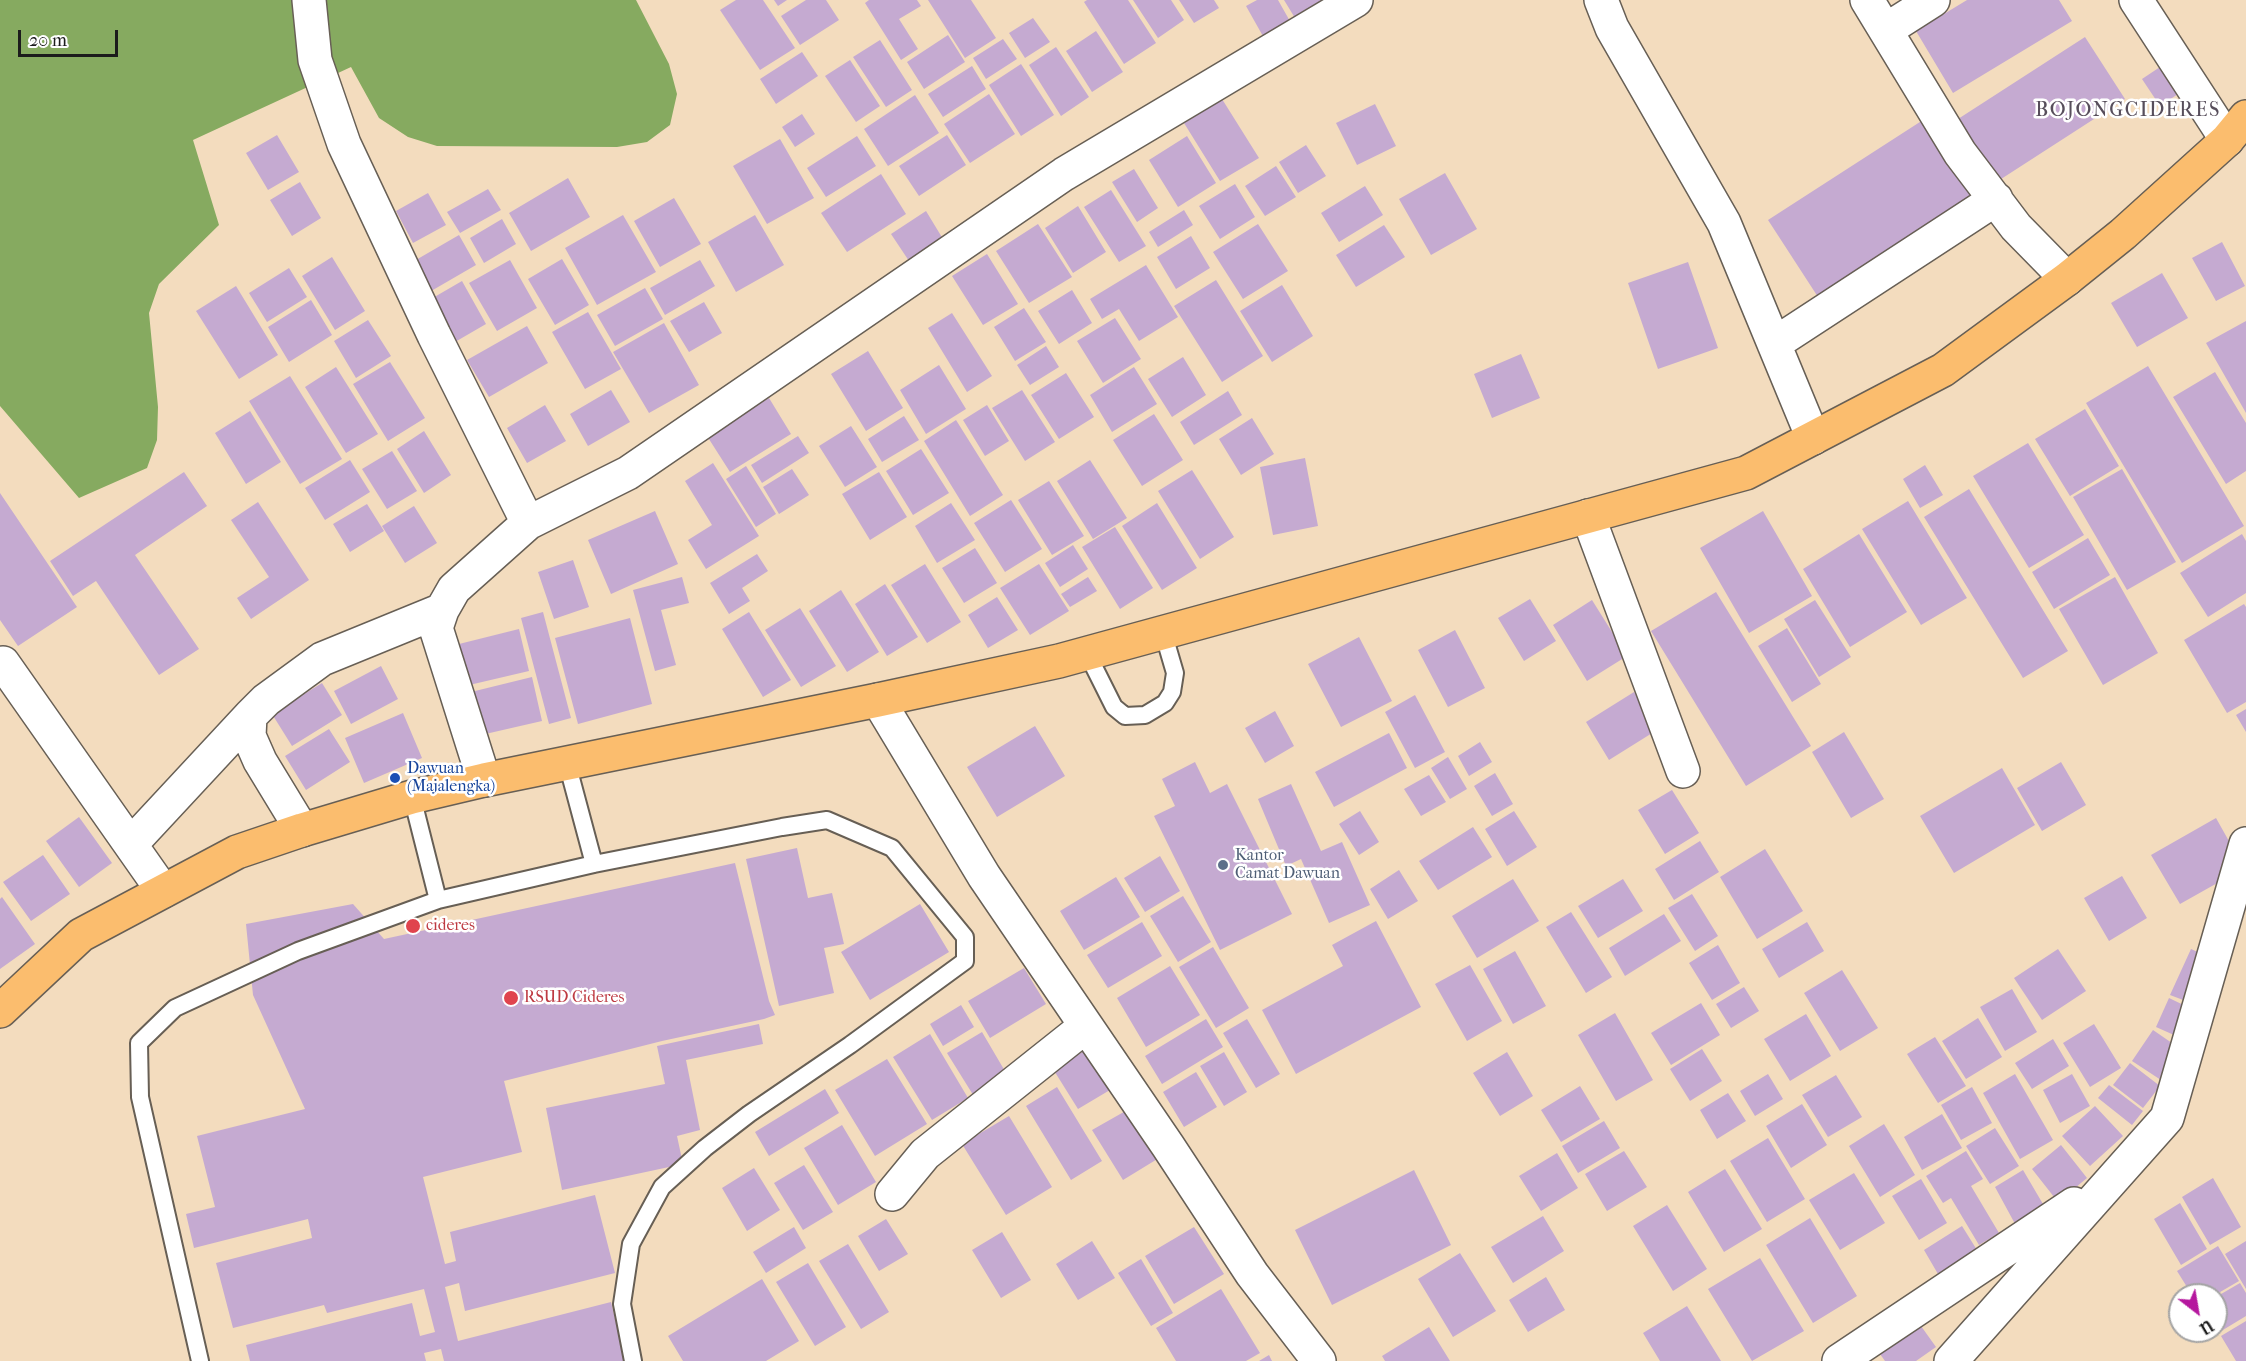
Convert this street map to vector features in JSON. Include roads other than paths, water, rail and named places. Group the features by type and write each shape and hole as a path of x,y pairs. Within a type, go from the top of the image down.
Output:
{"highway":[{"path":"0,1011 81,935 237,852 302,830 412,797 484,780 878,700 1087,653 1746,473 1943,370 2067,279 2123,234 2236,128"}],"street":[{"path":"309,0 315,60 344,144 434,335 528,523"},
{"path":"484,780 436,628 442,610 454,589 528,523 628,473 1064,174 1356,0"},
{"path":"1601,0 1612,28 1724,223 1813,438"},
{"path":"1867,0 1960,153 2016,227 2067,279"},
{"path":"1886,30 1933,0"},
{"path":"2136,0 2236,128"},
{"path":"1774,344 1996,200"},
{"path":"1588,516 1683,771"},
{"path":"131,844 266,700 322,659 442,610"},
{"path":"3,663 164,891"},
{"path":"878,700 984,876 1252,1274 1319,1361"},
{"path":"250,716 249,736 256,753 302,830"},
{"path":"1951,1361 2167,1118 2246,844"},
{"path":"892,1194 925,1154 1086,1026"},
{"path":"1839,1361 2114,1178"}],"lane":[{"path":"1087,653 1114,707 1125,716 1145,715 1165,703 1172,693 1175,673 1163,632"},
{"path":"567,763 594,864"},
{"path":"412,797 438,900"},
{"path":"200,1361 140,1097 139,1042 175,1008 298,951 438,900 594,864 826,820 892,848 965,937 966,961 850,1045 749,1114 705,1148 662,1187 631,1244 622,1304 633,1361"}],"place":[{"name":"Dawuan (Majalengka)","path":"395,778"},
{"name":"Kantor Camat Dawuan","path":"1223,865"},
{"name":"cideres","path":"413,926"},
{"name":"RSUD Cideres","path":"511,998"}],"district":[{"name":"BOJONGCIDERES","path":"2128,111"}]}
